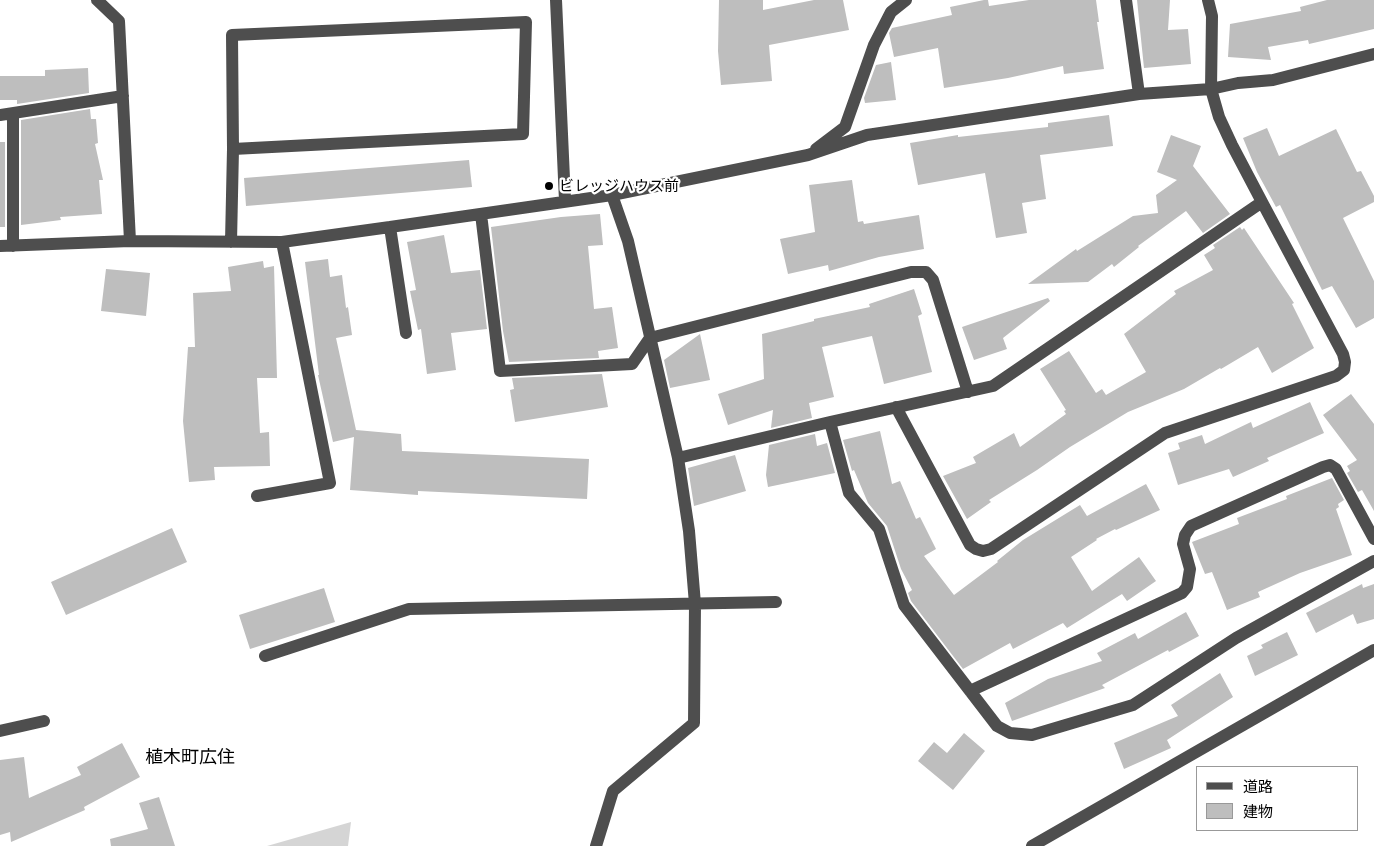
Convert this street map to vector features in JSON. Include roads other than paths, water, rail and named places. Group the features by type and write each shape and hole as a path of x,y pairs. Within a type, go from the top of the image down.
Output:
{"street":[{"path":"97,0 119,21 130,241"},
{"path":"556,0 565,202"},
{"path":"808,155 844,127 874,44 891,12 906,0"},
{"path":"1126,0 1139,94"},
{"path":"896,407 970,544 976,549 984,551 991,549 1165,433 1336,376 1344,370 1343,354 1219,118 1211,89 1212,16 1208,0"},
{"path":"231,242 233,149 232,35 526,22 523,134 233,149"},
{"path":"123,96 6,114 6,246 130,241 282,242 390,227 612,194 808,155 867,135 1139,94 1211,89 1238,83 1273,80 1374,54"},
{"path":"596,846 613,790 694,723 695,604 689,531 678,458 628,241 612,194"},
{"path":"678,458 993,386 1262,202"},
{"path":"481,214 500,372 632,364 650,338 911,272 926,272 933,280 968,392"},
{"path":"390,227 406,333"},
{"path":"257,496 330,483 282,242"},
{"path":"830,422 849,493 879,530 904,605 997,726 1010,733 1032,735 1133,704 1236,638 1374,561"},
{"path":"970,691 1182,593 1187,587 1190,569 1183,544 1185,535 1191,526 1323,466 1330,465 1336,469 1374,539"},
{"path":"265,656 409,609 776,602"},
{"path":"1034,846 1374,650"},
{"path":"0,731 44,721"}],"place":[{"name":"ビレッジハウス前","path":"549,186"}],"district":[{"name":"植木町広住","path":"190,758"}]}
